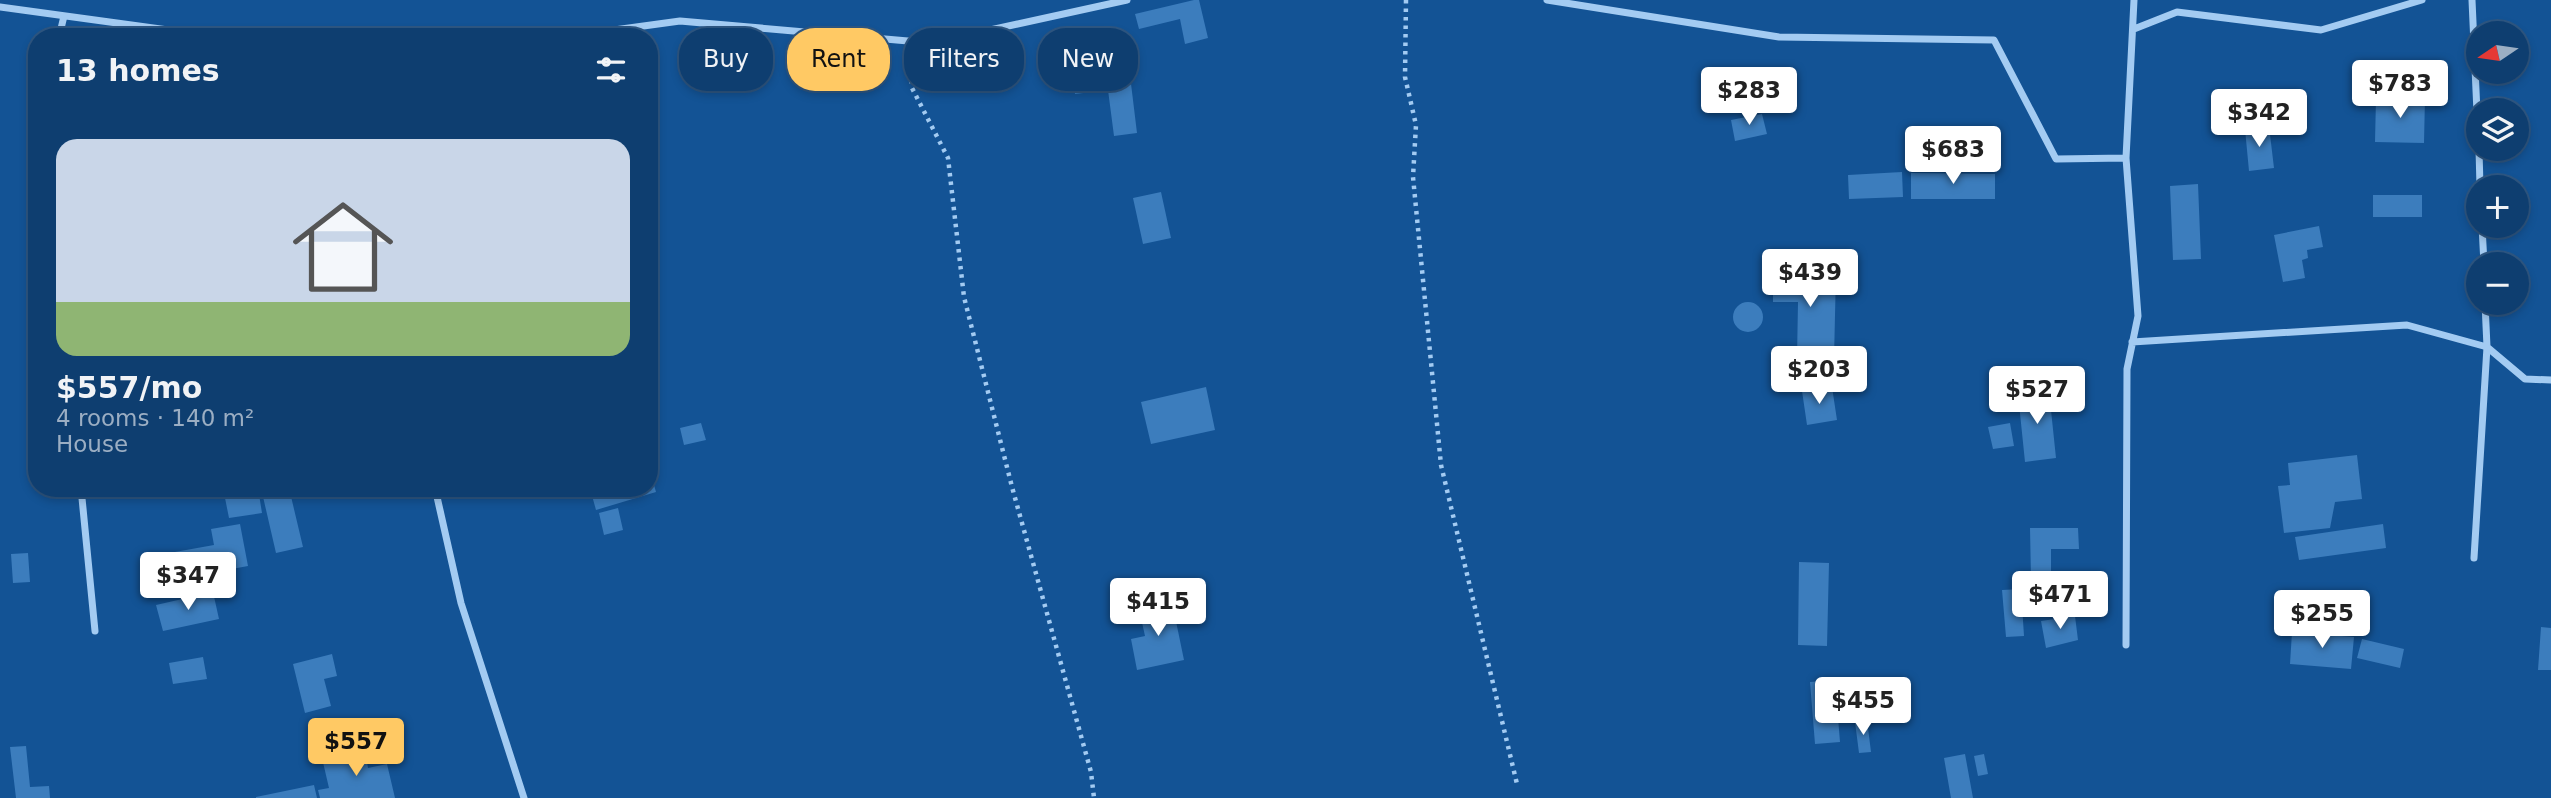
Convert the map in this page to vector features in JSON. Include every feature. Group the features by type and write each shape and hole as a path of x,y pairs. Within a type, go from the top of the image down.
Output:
{"street":[{"path":"999,28 1127,0"},
{"path":"1547,0 1779,37 1994,40 2056,159 2126,158"},
{"path":"2126,645 2127,369 2138,316 2126,158 2134,0"},
{"path":"2134,29 2177,12 2321,30 2422,0"},
{"path":"2472,0 2476,98"},
{"path":"0,7 153,28"},
{"path":"61,28 64,16"},
{"path":"629,28 680,21 904,40"},
{"path":"2474,558 2487,347 2486,315"},
{"path":"2132,342 2407,325 2487,347 2525,379 2551,380"},
{"path":"82,497 95,631"},
{"path":"437,497 461,604 524,798"}],"path":[{"path":"1406,0 1405,77 1416,125 1413,177 1441,466 1517,784"},
{"path":"914,91 948,158 964,297 1012,487 1091,772 1094,798"}],"building":[{"path":"1199,0 1208,38 1185,44 1180,19 1139,29 1135,14"},
{"path":"1075,91 1100,91 1075,94"},
{"path":"1108,91 1132,91 1137,133 1114,136"},
{"path":"2376,98 2425,98 2424,143 2375,142"},
{"path":"1762,114 1767,134 1735,141 1731,120"},
{"path":"2269,126 2274,168 2249,171 2245,129"},
{"path":"1902,172 1903,197 1849,199 1848,175"},
{"path":"1911,173 1995,174 1995,199 1911,199"},
{"path":"2198,184 2201,259 2173,260 2170,186"},
{"path":"1161,192 1171,238 1143,244 1133,198"},
{"path":"2373,195 2422,195 2422,217 2373,217"},
{"path":"2319,226 2323,247 2307,250 2308,258 2302,260 2305,278 2283,282 2274,235"},
{"path":"1773,271 1836,272 1834,359 1797,358 1798,302 1773,302"},
{"path":"1748,302 1759,306 1763,317 1759,328 1748,332 1737,328 1733,317 1737,306"},
{"path":"1206,387 1215,430 1151,444 1141,402"},
{"path":"1832,387 1837,420 1807,425 1802,391"},
{"path":"2049,391 2056,458 2025,462 2018,394"},
{"path":"701,423 706,440 684,445 680,428"},
{"path":"2010,423 2014,446 1993,449 1988,427"},
{"path":"2357,455 2362,499 2335,502 2330,528 2284,533 2278,486 2290,485 2288,463"},
{"path":"225,497 259,497 262,513 229,518"},
{"path":"263,497 291,497 303,547 276,553"},
{"path":"592,497 639,497 596,510"},
{"path":"618,508 623,530 604,535 599,513"},
{"path":"240,524 248,566 162,582 158,555 214,545 211,529"},
{"path":"2383,524 2386,548 2299,560 2295,537"},
{"path":"2030,528 2078,528 2079,549 2051,549 2051,580 2031,580"},
{"path":"28,553 30,582 13,583 11,554"},
{"path":"1799,562 1829,563 1827,646 1798,645"},
{"path":"2021,589 2024,636 2006,637 2002,590"},
{"path":"213,592 219,619 163,631 156,605"},
{"path":"1172,602 1184,660 1137,670 1131,639 1145,636 1139,609"},
{"path":"2075,616 2078,640 2046,648 2041,621"},
{"path":"2541,627 2551,628 2551,670 2538,670"},
{"path":"2292,632 2354,637 2351,669 2290,664"},
{"path":"2362,639 2404,649 2400,668 2357,658"},
{"path":"332,654 337,676 324,679 331,706 305,713 293,664"},
{"path":"203,657 207,679 173,684 169,663"},
{"path":"1835,680 1840,742 1815,744 1810,682"},
{"path":"1884,705 1887,716 1879,719 1876,708"},
{"path":"1867,720 1871,752 1859,753 1855,722"},
{"path":"26,746 30,787 49,786 50,798 16,798 10,747"},
{"path":"365,750 368,768 387,764 395,798 320,798 318,790 329,788 322,758"},
{"path":"1965,754 1973,798 1951,798 1944,758"},
{"path":"1984,754 1988,774 1978,776 1974,756"},
{"path":"314,785 317,798 256,798 256,797"}]}
